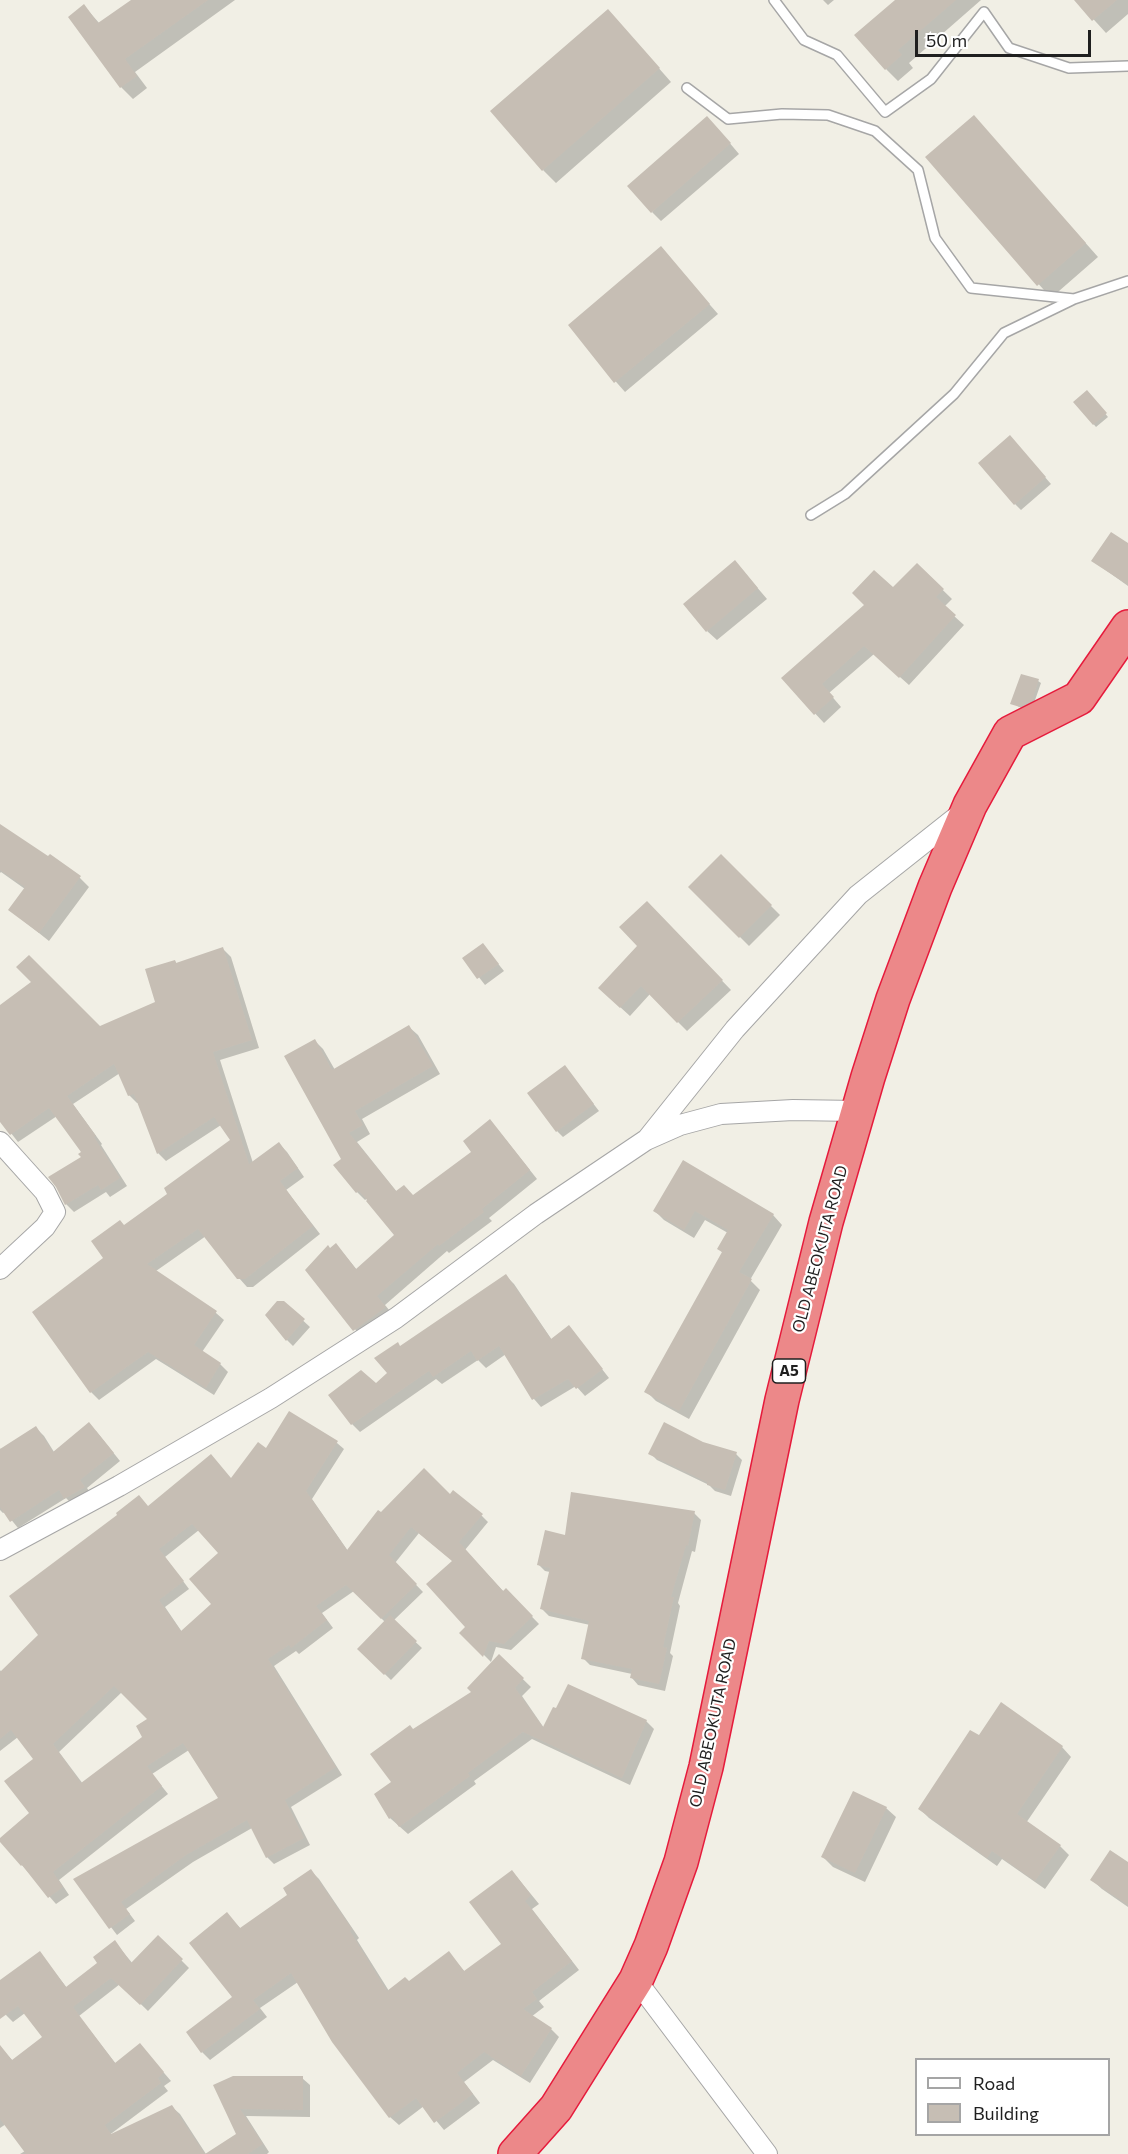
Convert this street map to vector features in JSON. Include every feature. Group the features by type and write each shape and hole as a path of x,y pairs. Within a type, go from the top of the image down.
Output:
{"highway":[{"name":"OLD ABEOKUTA ROAD","path":"515,2154 556,2108 636,1980 651,1946 681,1862 703,1777 782,1400 826,1222 893,999 935,887 970,805 1010,733 1079,698 1128,627"}],"street":[{"path":"646,1140 735,1029 858,895 970,805"},
{"path":"0,1550 119,1486 280,1392 396,1318 536,1214 646,1140 680,1125 721,1114 793,1110 858,1111"},
{"path":"0,1142 45,1192 55,1212 45,1227 0,1269"},
{"path":"636,1980 767,2154"}],"lane":[{"path":"774,0 804,40 837,55 885,112 931,79 984,12 1009,48 1069,68 1128,66"},
{"path":"687,87 728,120 782,114 828,115 875,131 918,170 935,238 971,288 1074,299"},
{"path":"811,515 845,494 954,394 1004,333 1074,299 1128,281"}],"building":[{"path":"131,0 208,0 125,59 137,76 120,88 68,17 84,4 98,23"},
{"path":"895,0 956,0 898,50 902,55 885,70 854,35"},
{"path":"1074,0 1117,0 1092,21"},
{"path":"608,9 660,68 542,171 490,111"},
{"path":"974,115 1086,243 1037,286 925,157"},
{"path":"707,116 731,143 651,213 627,186"},
{"path":"661,246 710,304 614,383 568,325"},
{"path":"1087,390 1107,413 1093,425 1073,402"},
{"path":"1010,435 1046,477 1014,505 978,463"},
{"path":"1111,532 1128,543 1128,585 1091,561"},
{"path":"735,560 758,588 706,632 683,604"},
{"path":"917,563 944,589 936,597 956,615 899,678 864,646 822,684 834,697 814,715 781,678 864,605 852,593 874,570 893,587"},
{"path":"1021,674 1039,679 1032,701 1020,707 1010,704"},
{"path":"0,824 81,876 39,933 8,910 25,887 0,870"},
{"path":"721,854 772,905 739,938 688,887"},
{"path":"647,901 723,980 677,1023 641,986 620,1008 598,988 637,946 619,927"},
{"path":"483,943 499,964 477,979 462,958"},
{"path":"223,947 252,1040 213,1052 249,1164 279,1142 298,1168 280,1181 313,1226 245,1279 237,1279 198,1229 147,1264 217,1311 194,1345 221,1363 206,1388 148,1352 90,1393 32,1312 103,1258 91,1241 120,1220 124,1225 167,1194 164,1188 230,1140 214,1117 157,1154 134,1094 128,1096 114,1064 67,1096 96,1136 94,1137 120,1178 101,1190 98,1185 65,1205 48,1177 81,1157 78,1154 81,1152 49,1108 10,1135 0,1122 0,1005 31,982 16,967 29,955 100,1026 155,1002 145,969 175,960 176,963"},
{"path":"409,1025 433,1066 355,1111 363,1125 349,1133 396,1191 404,1185 413,1195 471,1152 463,1141 490,1119 530,1170 482,1209 484,1212 439,1246 438,1244 377,1296 386,1307 353,1331 305,1270 328,1245 330,1248 336,1243 356,1269 394,1235 367,1200 359,1191 356,1193 333,1165 341,1159 284,1056 315,1039 332,1070"},
{"path":"565,1065 594,1104 556,1132 527,1093"},
{"path":"683,1160 774,1214 739,1272 752,1279 679,1411 644,1392 722,1252 717,1249 728,1230 695,1211 684,1230 653,1211"},
{"path":"506,1274 551,1339 569,1325 603,1369 576,1389 568,1379 532,1400 499,1346 477,1361 471,1351 433,1377 429,1371 351,1425 328,1395 361,1370 376,1383 387,1373 374,1358 398,1342 400,1346"},
{"path":"277,1301 284,1301 305,1319 286,1341 265,1315"},
{"path":"289,1411 338,1441 306,1491 347,1550 378,1510 381,1512 424,1468 450,1494 453,1490 483,1514 459,1542 503,1591 506,1588 533,1616 504,1644 489,1641 483,1657 459,1633 465,1627 426,1584 452,1561 411,1527 389,1555 417,1584 381,1619 346,1585 316,1606 327,1620 291,1648 289,1645 268,1659 336,1767 285,1800 304,1838 266,1858 247,1820 186,1855 121,1902 130,1914 109,1929 73,1879 218,1798 183,1743 147,1766 162,1786 53,1872 63,1887 48,1898 0,1842 0,1838 29,1813 4,1781 33,1759 11,1730 0,1739 0,1672 38,1635 9,1596 117,1515 116,1513 139,1495 148,1506 211,1454 231,1478 258,1442 266,1448","holes":["192,1524 218,1553 189,1579 211,1604 181,1631 159,1600 184,1581 159,1549","114,1686 147,1719 136,1726 142,1737 81,1783 53,1744"]},
{"path":"89,1422 114,1453 80,1480 85,1487 64,1499 59,1490 10,1522 0,1507 0,1449 36,1426 53,1452"},
{"path":"664,1422 703,1442 737,1452 725,1490 707,1485 707,1482 648,1454"},
{"path":"571,1492 695,1511 688,1546 686,1545 671,1597 674,1597 663,1647 667,1648 659,1684 630,1678 632,1669 581,1659 589,1621 540,1609 550,1568 537,1565 545,1530 565,1535"},
{"path":"390,1615 417,1641 384,1675 357,1649"},
{"path":"499,1654 524,1678 515,1688 543,1727 568,1684 647,1720 622,1778 523,1732 468,1773 470,1776 399,1827 392,1817 389,1819 374,1794 391,1782 370,1754 410,1725 413,1729 471,1692 467,1688"},
{"path":"1001,1702 1063,1746 1017,1814 1061,1845 1035,1881 992,1851 987,1858 918,1809 970,1730 979,1735"},
{"path":"853,1791 887,1807 855,1873 821,1857"},
{"path":"1110,1850 1128,1862 1128,1905 1090,1880"},
{"path":"311,1869 352,1929 350,1931 387,1991 405,1977 409,1981 449,1951 464,1971 501,1944 469,1902 512,1870 531,1895 525,1901 572,1961 532,1992 537,1999 523,2009 552,2028 521,2076 484,2052 457,2073 473,2094 434,2123 416,2098 389,2118 332,2042 291,1973 253,2000 260,2009 201,2053 186,2032 232,1997 189,1943 227,1912 240,1928 287,1895 283,1888"},
{"path":"158,1935 183,1959 140,2005 111,1978 73,2007 115,2063 140,2043 164,2072 158,2078 161,2083 105,2125 111,2134 172,2105 205,2154 26,2154 0,2119 0,2045 12,2060 42,2037 18,2006 0,2019 0,1980 40,1951 66,1987 97,1963 93,1957 115,1940 131,1963"},
{"path":"233,2076 303,2076 303,2110 240,2109 263,2144 248,2154 205,2154 236,2134 213,2085"}]}
